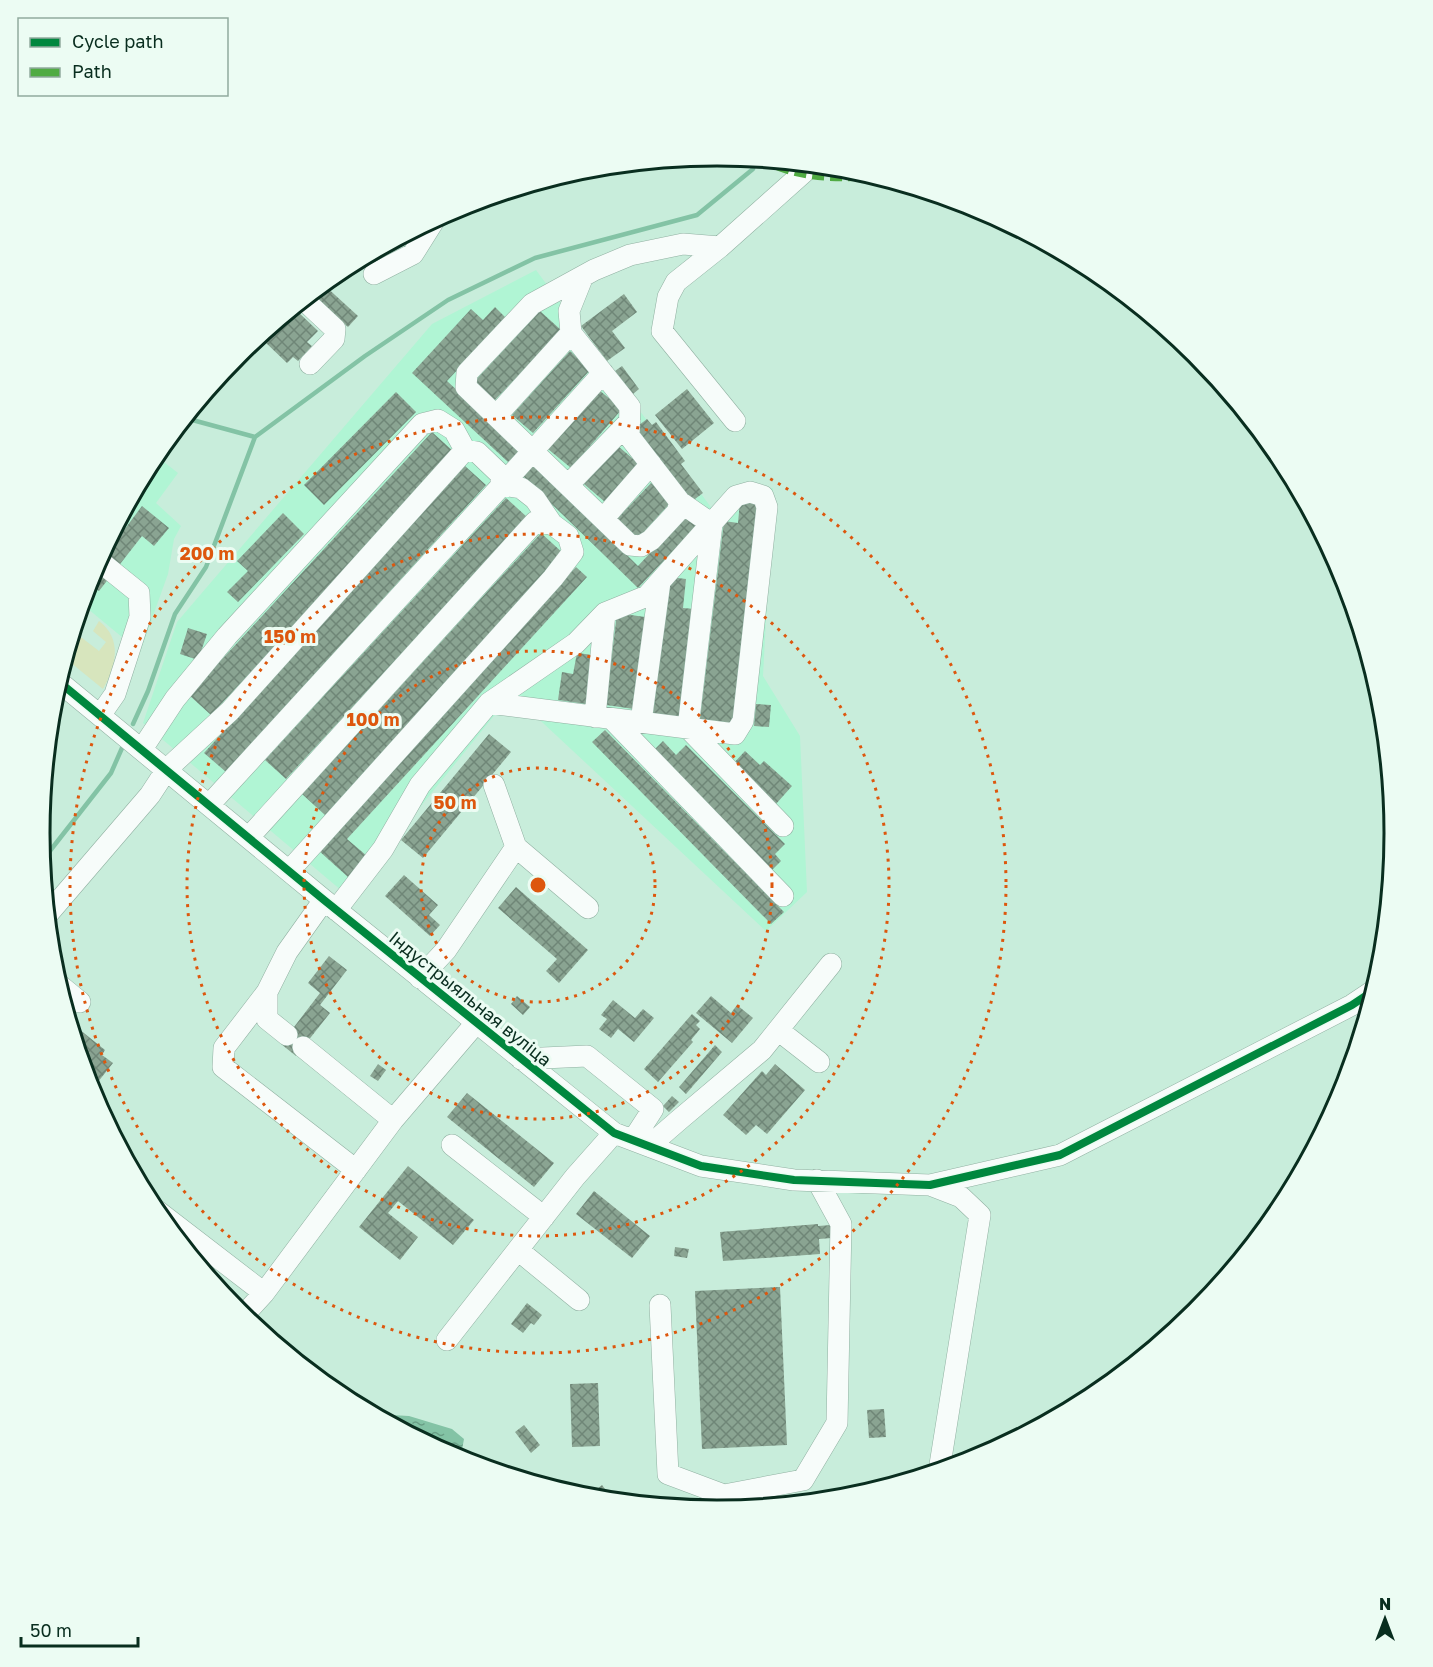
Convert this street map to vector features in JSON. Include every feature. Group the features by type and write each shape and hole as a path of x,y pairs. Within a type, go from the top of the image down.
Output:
{"street":[{"path":"735,422 662,331 668,297 676,282 720,247 805,172"},
{"path":"374,274 413,254 426,233"},
{"path":"680,502 677,512 651,540 641,546 630,545 466,387 467,373 532,304 583,276 630,255 683,244 720,247"},
{"path":"583,276 569,311 571,333 630,407 630,436 680,502 712,524"},
{"path":"309,305 335,329 334,339 310,364"},
{"path":"496,416 571,333"},
{"path":"209,805 603,373"},
{"path":"142,749 174,699 227,636 422,424 438,420 454,429 465,450"},
{"path":"568,486 630,421"},
{"path":"465,450 477,452 500,474 501,485"},
{"path":"54,907 150,795 167,770 230,711 465,450"},
{"path":"603,519 651,464"},
{"path":"289,871 553,578 573,552 568,537 552,524 534,499 520,488 501,485"},
{"path":"356,1170 223,1067 224,1048 267,992 287,952 382,849 420,785 489,703 576,643 605,612 647,596 736,496 750,492 763,496 766,507 743,721 735,734 489,703"},
{"path":"249,837 535,522 552,524"},
{"path":"688,728 712,524"},
{"path":"101,714 115,694 140,617 139,593 105,566"},
{"path":"641,722 660,582"},
{"path":"605,612 604,718 783,896"},
{"name":"Індустрыяльная вуліца","path":"66,687 476,1023 521,1059 632,1140 701,1166 794,1180 930,1185"},
{"path":"688,728 783,826"},
{"path":"494,785 516,847 588,908"},
{"path":"420,978 446,950 516,847"},
{"path":"447,1340 575,1177 632,1140 679,1120 762,1050 831,964"},
{"path":"267,992 267,1019 393,1120"},
{"path":"69,993 80,1002"},
{"path":"930,1185 1060,1155 1363,998"},
{"path":"249,1309 264,1293 393,1120 476,1023"},
{"path":"778,1030 819,1062"},
{"path":"521,1059 588,1056 653,1109 632,1140"},
{"path":"452,1145 543,1217"},
{"path":"734,1500 803,1480 837,1423 841,1224 817,1180"},
{"path":"930,1185 962,1197 980,1215 940,1462"},
{"path":"178,1226 264,1293"},
{"path":"518,1250 579,1300"},
{"path":"660,1305 668,1474 722,1500"}],"shaded area":[{"path":"536,270 713,510 729,490 773,488 763,676 800,736 807,892 766,931 528,709 502,706 348,896 143,723 177,622 432,324"},
{"path":"163,461 178,473 156,503 181,526 174,539 168,574 140,652 89,609 118,538"},
{"path":"99,621 112,636 114,645 114,663 103,689 71,663 80,636 99,651 106,642 93,631"}],"water":[{"path":"390,1415 409,1416 452,1429 464,1439 462,1450"}],"building":[{"path":"330,290 358,316 348,327 317,299"},
{"path":"624,294 637,312 612,331 625,348 607,361 581,326"},
{"path":"495,307 506,318 447,381 521,449 508,462 412,373 471,309 483,320"},
{"path":"540,311 561,330 494,401 474,382"},
{"path":"299,313 318,331 307,342 312,346 298,361 293,357 287,363 266,343"},
{"path":"570,351 590,370 533,433 512,415"},
{"path":"622,366 639,389 633,394 615,371"},
{"path":"687,389 714,423 682,449 655,415"},
{"path":"599,390 622,409 571,468 548,449"},
{"path":"396,392 416,412 324,505 304,485"},
{"path":"647,419 652,425 656,422 685,461 681,464 703,493 691,502 635,428"},
{"path":"432,432 454,452 211,715 189,695"},
{"path":"618,446 639,464 605,502 584,484"},
{"path":"534,463 638,566 688,512 699,523 638,588 523,476"},
{"path":"465,466 486,485 226,772 204,753"},
{"path":"651,483 671,502 638,538 617,519"},
{"path":"506,498 527,517 286,779 265,760"},
{"path":"740,501 759,503 733,723 700,719 724,521 738,523"},
{"path":"142,506 169,528 154,546 142,536 99,591 96,589 118,538"},
{"path":"283,513 304,534 238,602 227,592 248,571 237,561"},
{"path":"541,533 564,554 325,815 302,794"},
{"path":"576,567 587,577 347,839 367,856 348,877 318,850"},
{"path":"670,577 686,579 683,608 695,609 681,717 653,714"},
{"path":"617,613 645,617 634,709 606,705"},
{"path":"188,628 207,634 198,660 180,654"},
{"path":"577,653 593,655 586,704 558,700 562,672 573,674"},
{"path":"756,704 771,705 769,727 754,726"},
{"path":"605,730 784,912 771,924 592,742"},
{"path":"489,734 511,752 423,858 401,840"},
{"path":"663,741 676,755 686,745 785,844 775,854 781,861 772,870 653,751"},
{"path":"745,751 760,765 764,761 792,786 776,804 732,765"},
{"path":"404,875 438,905 429,915 440,925 430,936 385,896"},
{"path":"516,887 588,950 559,983 546,971 557,959 498,908"},
{"path":"329,956 347,970 320,1005 330,1013 296,1056 281,1044 320,993 308,983"},
{"path":"517,996 530,1007 523,1015 511,1004"},
{"path":"711,996 731,1013 737,1005 753,1018 732,1043 696,1013"},
{"path":"613,1000 635,1018 643,1009 654,1018 634,1042 618,1029 611,1038 599,1029 607,1019 601,1015"},
{"path":"692,1014 700,1021 696,1025 700,1029 691,1040 693,1042 658,1082 644,1069"},
{"path":"79,1029 105,1050 102,1055 113,1063 98,1082"},
{"path":"715,1045 722,1052 686,1094 679,1087"},
{"path":"378,1064 386,1070 378,1081 370,1076"},
{"path":"775,1064 805,1090 767,1134 756,1125 746,1135 723,1115 762,1071 766,1075"},
{"path":"467,1093 554,1163 534,1187 447,1117"},
{"path":"672,1096 679,1102 669,1112 663,1106"},
{"path":"408,1166 474,1220 453,1245 398,1201 388,1213 418,1237 400,1260 359,1227"},
{"path":"594,1191 650,1236 632,1258 576,1214"},
{"path":"818,1224 818,1226 831,1225 832,1238 819,1239 820,1254 723,1261 720,1232"},
{"path":"675,1247 689,1249 687,1258 674,1256"},
{"path":"780,1287 787,1445 702,1449 695,1291"},
{"path":"527,1303 542,1315 523,1333 511,1324"},
{"path":"598,1383 600,1446 572,1447 570,1384"},
{"path":"884,1409 886,1437 869,1438 867,1410"},
{"path":"524,1425 540,1445 531,1453 515,1432"},
{"path":"602,1485 607,1491 596,1490"}],"waterway":[{"path":"133,724 148,691 175,614 206,567 255,437 365,356 448,300 535,258 697,215 753,169"},
{"path":"193,420 255,437"},
{"path":"50,850 111,773 122,748"}],"marked path":[{"path":"786,170 816,177 840,178"}],"cycle path":[{"path":"66,687 324,900 614,1133 701,1166 794,1180 930,1185 1060,1155 1363,998"}]}
